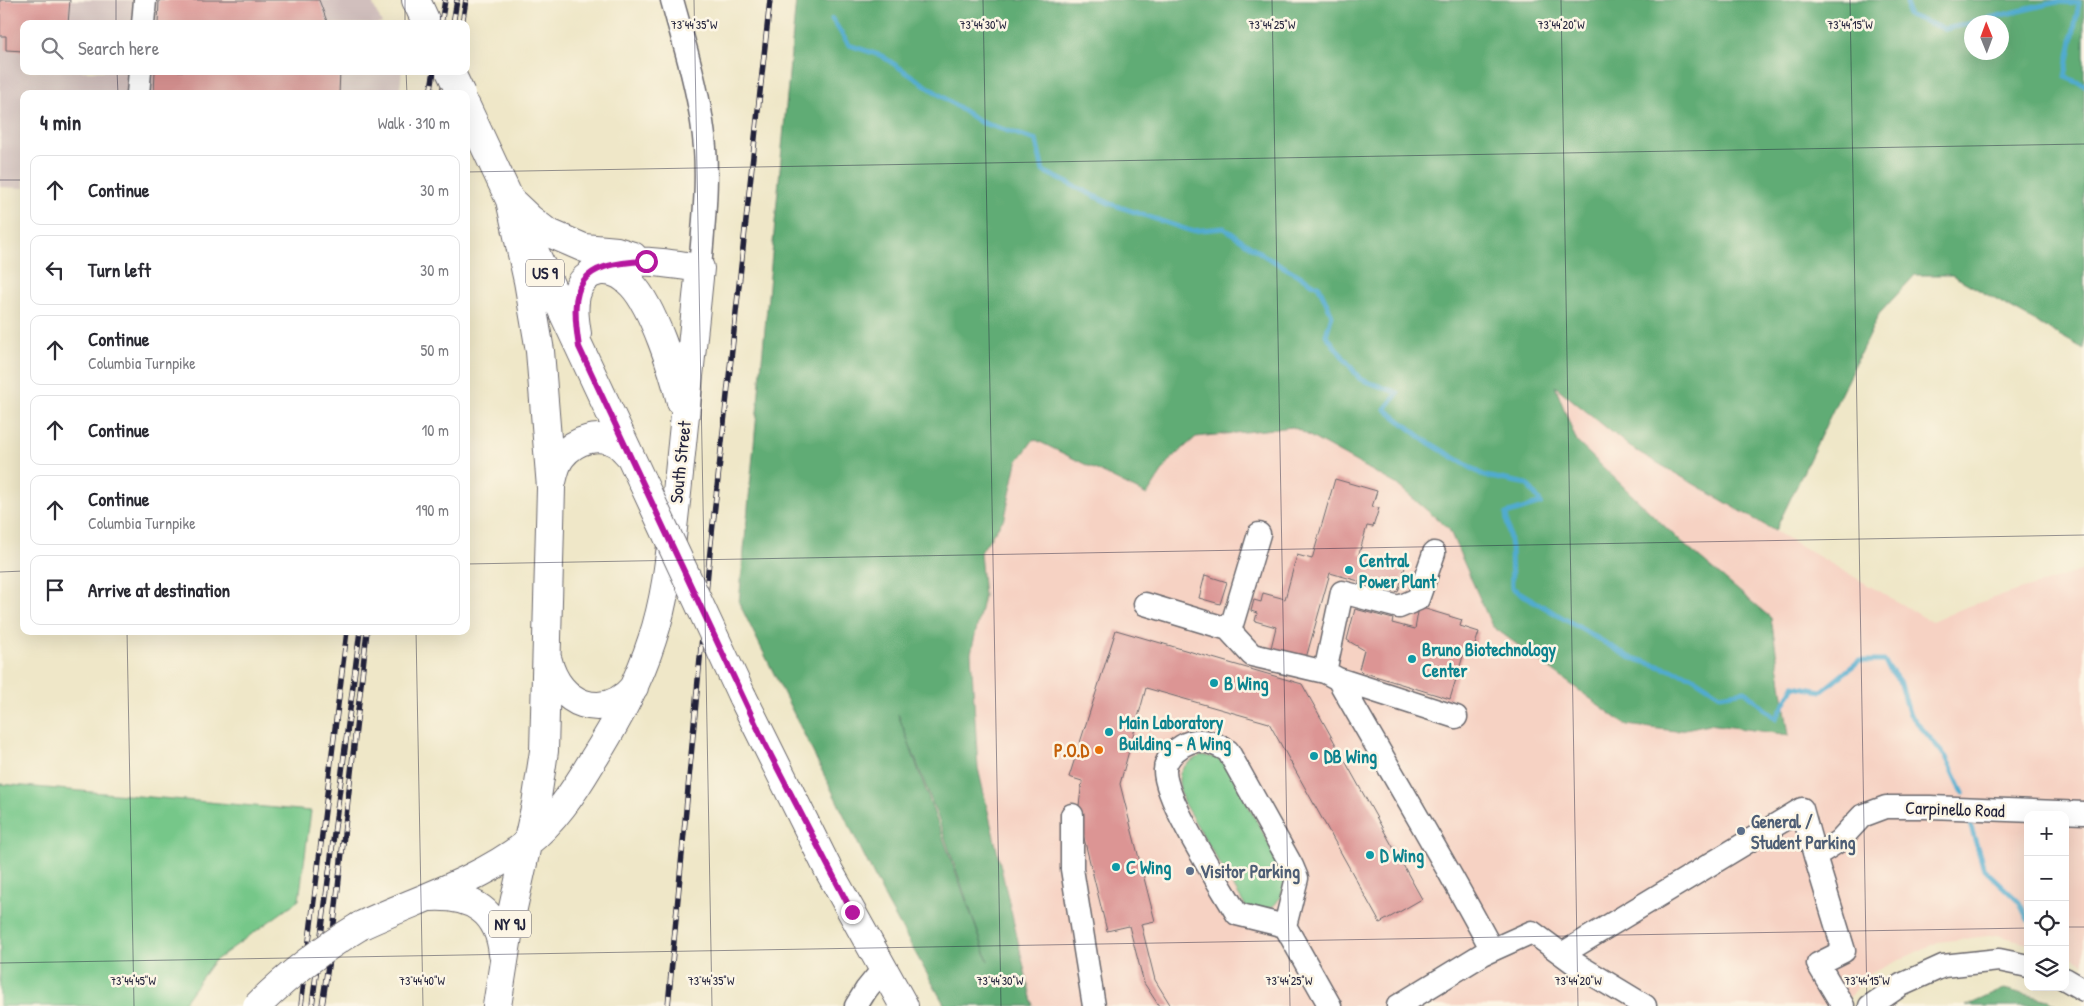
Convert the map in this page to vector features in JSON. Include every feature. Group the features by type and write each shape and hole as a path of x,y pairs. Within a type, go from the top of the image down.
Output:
{"main road":[{"path":"416,0 426,20"},
{"path":"452,75 459,90"},
{"name":"US 9","path":"470,115 742,696 807,829 904,1006"},
{"path":"510,200 547,232 584,248 617,251 646,261"},
{"path":"510,200 528,281 540,351 551,488 544,751 541,777 527,843"},
{"path":"579,347 574,307 582,282 592,272 603,266 618,262 646,261 700,268"},
{"name":"South Street","path":"257,1006 304,963 360,926 480,874 507,858 527,843 544,829 571,795 610,733 634,687 653,639 665,590 685,421 700,268"},
{"path":"592,272 602,270 618,274 633,285 643,300 672,369 685,421"},
{"path":"551,488 554,470 561,457 580,442 591,438 605,439 617,444 629,455"},
{"path":"547,657 554,681 562,691 586,704 600,706 614,704 625,697 634,687"},
{"name":"NY 9J","path":"497,1006 503,961 527,843"},
{"path":"418,900 432,897 457,898 470,902 480,908 489,916 496,927 502,942 503,961"}],"street":[{"path":"143,20 145,0"},
{"name":"South Street","path":"672,0 692,71 703,124 706,187 700,268"},
{"path":"138,90 140,75"},
{"path":"1230,631 1258,534"},
{"path":"1434,553 1418,599 1399,607 1342,592 1331,675 1461,892 1492,950"},
{"path":"1145,604 1230,631 1252,655 1331,675 1456,717"},
{"path":"1285,926 1237,914 1172,801 1165,771 1167,762 1172,754 1191,741 1214,743 1228,751 1292,866 1297,878 1285,926 1330,1006"},
{"name":"Carpinello Road","path":"1815,856 1839,841 1862,816 1886,807 1930,806 2084,813"},
{"path":"1562,954 1802,809 1844,951 1818,964 1843,1006"},
{"path":"1072,815 1072,869 1094,1006"},
{"path":"1398,1006 1492,950 1532,932 1562,954 1645,1006"},
{"path":"1870,1006 1901,985 1943,966 1999,960 2024,965"},
{"path":"856,1006 866,990 884,969"},
{"path":"2069,981 2084,990"}],"shaded area":[{"path":"0,0 371,0 380,20 20,20 20,75 401,75 400,90 20,90 20,188 0,187"},
{"path":"1257,143 1630,447 1932,622 1968,606 2084,570 2084,963 2069,956 2069,811 2024,811 2024,942 1996,935 1938,942 1867,975 1842,1006 1004,1006 938,818 880,663 876,463"}],"green space":[{"path":"796,0 2084,0 2084,349 1952,275 1915,275 1879,314 1775,531 1630,447 1555,386 1577,442 1682,543 1771,618 1789,735 1709,724 1676,731 1626,725 1492,626 1449,529 1396,484 1293,427 1196,437 1169,461 1147,495 1034,439 1017,462 1005,517 980,553 984,596 971,653 978,768 1033,1006 945,1006 887,902 739,603","holes":["898,714 938,818 988,961"]},
{"path":"1201,756 1215,757 1226,764 1287,877 1278,900 1269,908 1245,906 1183,802 1179,786 1180,774 1187,764"},
{"path":"0,784 311,811 299,900 213,962 181,1006 0,1006"},
{"path":"2004,989 2048,1000 2059,1006 1966,1006"}],"building":[{"path":"0,0 70,0 68,20 20,20 20,51 6,50 6,36 0,36"},
{"path":"159,0 319,0 326,20 158,20"},
{"path":"155,75 340,75 339,90 154,90"},
{"name":"Central Power Plant","path":"1335,479 1377,491 1372,507 1379,508 1373,527 1367,526 1359,554 1405,567 1398,592 1330,573 1306,658 1271,648 1276,627 1255,621 1257,613 1251,611 1254,600 1261,602 1263,593 1285,599 1297,555 1312,559"},
{"path":"1205,575 1227,582 1220,604 1199,598"},
{"name":"Bruno Biotechnology Center","path":"1419,607 1462,620 1460,626 1479,632 1474,648 1466,646 1450,699 1362,672 1359,669 1364,650 1347,640 1355,609 1393,619 1392,623 1415,629"},
{"path":"1116,630 1302,684 1422,899 1380,923 1269,723 1146,688 1120,784 1155,921 1141,924 1155,980 1171,1006 1159,1006 1144,983 1129,926 1107,931 1078,814 1082,781 1069,777"}],"waterway":[{"path":"1907,0 1908,15 1945,29 1964,25"},
{"path":"2002,15 2057,2 2079,3 2065,77 2084,85"},
{"path":"832,19 849,45 882,56 980,122 1036,140 1043,171 1111,204 1191,231 1224,228 1265,256 1319,287 1332,315 1326,335 1360,379 1398,393 1385,409 1426,441 1485,476 1527,484 1541,503 1506,514 1511,548 1512,588 1629,657 1691,676 1720,695 1745,691 1776,719 1794,686 1822,691 1859,661 1884,661 1901,684 1909,713 1946,757 1963,793"},
{"path":"1970,824 1984,869 2019,902 2024,912"}],"railway":[{"path":"442,20 445,0"},
{"path":"454,20 457,0"},
{"path":"463,20 466,0"},
{"path":"668,1006 709,561 770,0"},
{"path":"431,90 433,75"},
{"path":"443,90 445,75"},
{"path":"452,90 454,75"},
{"path":"301,1006 347,635"},
{"path":"312,1006 359,635"},
{"path":"322,1006 333,932 367,635"}],"place":[{"name":"Central Power Plant","path":"1349,570"},
{"name":"Bruno Biotechnology Center","path":"1412,659"},
{"name":"B Wing","path":"1214,683"},
{"name":"Main Laboratory Building - A Wing","path":"1109,732"},
{"name":"P.O.D","path":"1099,750"},
{"name":"DB Wing","path":"1314,756"},
{"name":"General / Student Parking","path":"1741,831"},
{"name":"D Wing","path":"1370,855"},
{"name":"C Wing","path":"1116,867"},
{"name":"Visitor Parking","path":"1190,871"}],"route":[{"path":"646,261 618,262 603,266 592,272 582,282 574,307 579,347 785,787 852,912"}]}
